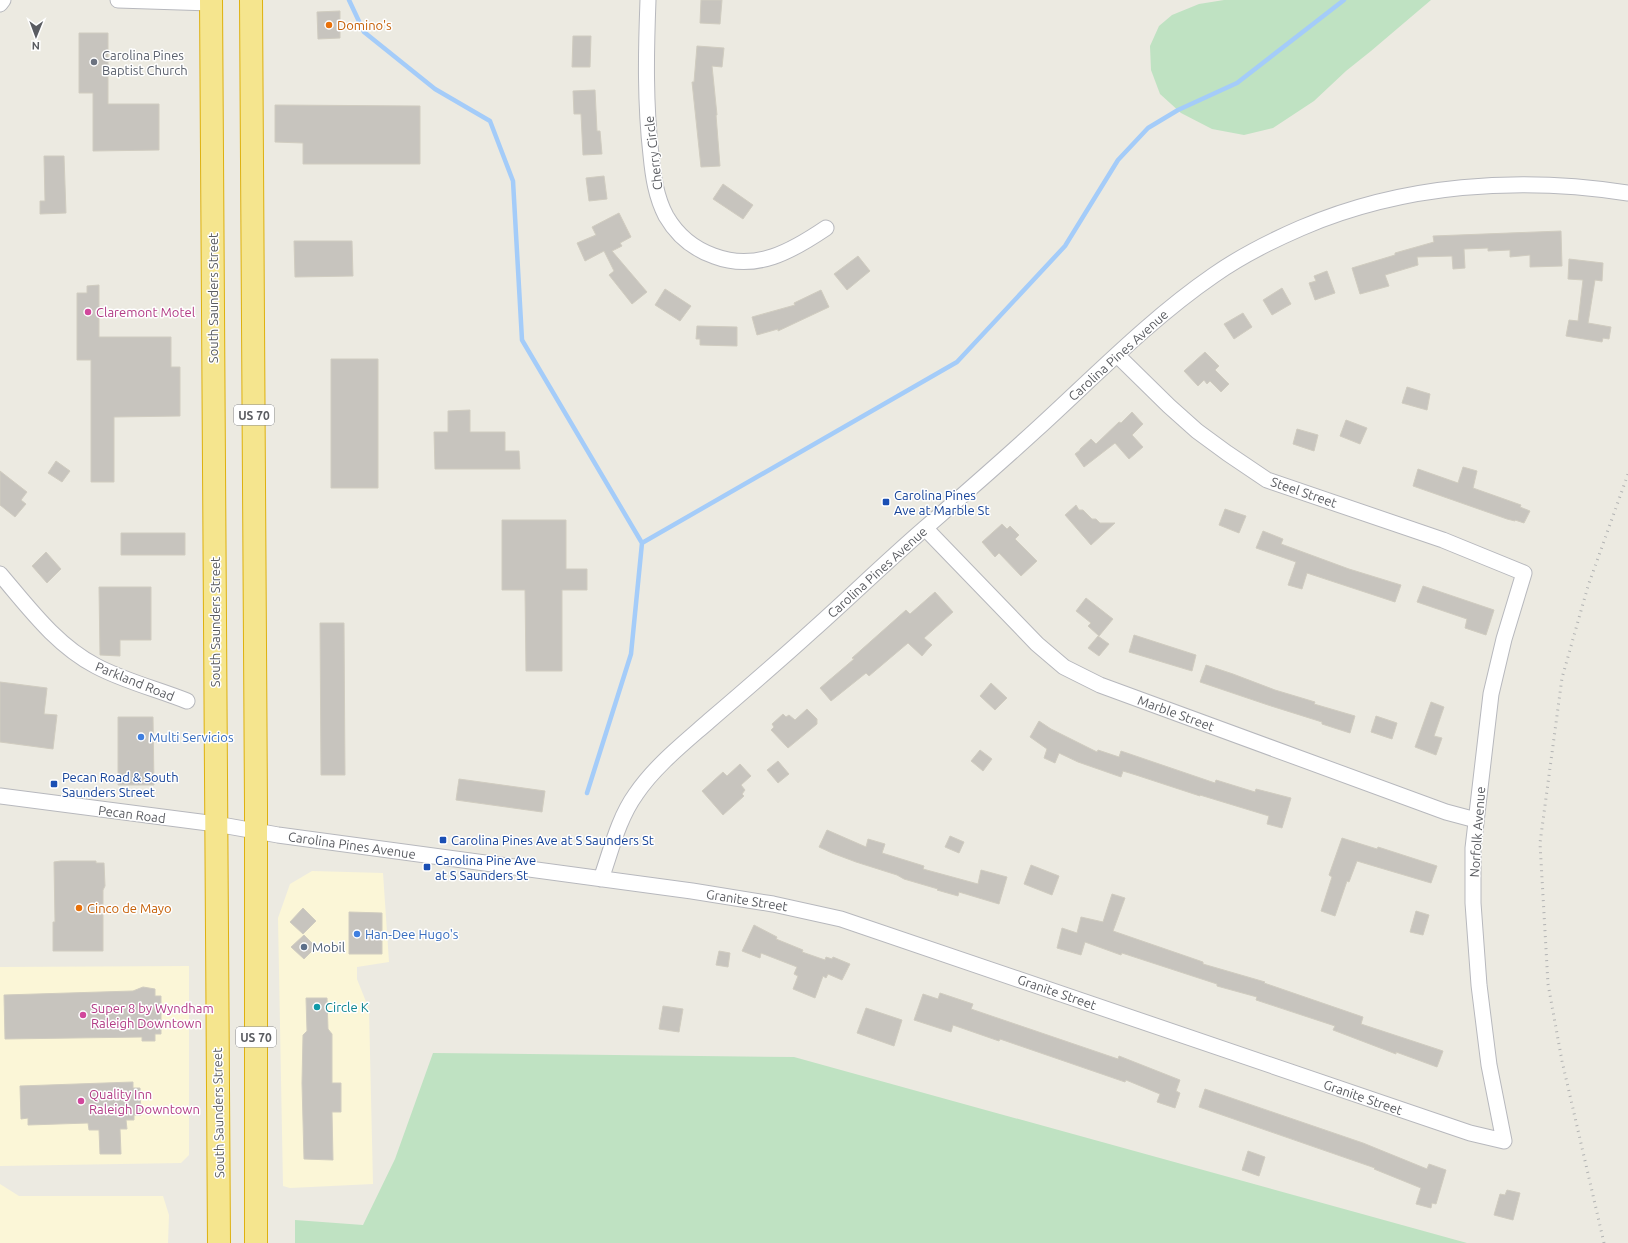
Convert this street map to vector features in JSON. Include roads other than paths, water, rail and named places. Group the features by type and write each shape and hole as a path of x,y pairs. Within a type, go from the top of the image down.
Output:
{"highway":[{"name":"US 70","path":"251,0 256,830 256,1243"},
{"name":"South Saunders Street","path":"211,1 219,1243"}],"street":[{"path":"0,4 3,0"},
{"path":"118,0 211,1"},
{"name":"Cherry Circle","path":"648,0 647,90 652,167 657,194 666,216 677,231 689,244 703,252 721,259 742,262 777,256 801,245 826,228"},
{"name":"Carolina Pines Avenue","path":"216,824 278,835 601,879 624,815 635,795 656,770 683,744 814,630 925,528 991,471 1117,355 1191,292 1216,273 1244,256 1304,226 1368,204 1398,197 1437,190 1505,185 1574,187 1628,193"},
{"name":"Steel Street","path":"1117,355 1169,406 1198,431 1267,480 1443,540 1524,573"},
{"name":"Marble Street","path":"925,528 1037,644 1064,667 1100,685 1446,812 1476,820"},
{"name":"Norfolk Avenue","path":"1504,1141 1489,1065 1479,986 1473,903 1473,848 1491,694 1504,639 1524,573"},
{"name":"Parkland Road","path":"0,574 41,622 62,643 78,656 124,679 155,688 187,701"},
{"name":"Pecan Road","path":"0,796 216,824"},
{"name":"Granite Street","path":"601,879 773,904 841,919 1470,1133 1504,1141"}],"waterway":[{"path":"349,0 364,32 435,89 490,121 513,181 522,340 642,543 631,654 587,793"},
{"path":"642,543 957,362 1065,246 1118,160 1148,128 1178,110 1237,83 1344,0"}],"railway":[{"path":"1604,1243 1562,1061 1548,984 1540,843 1562,678 1588,586 1628,474"}],"place":[{"name":"Domino's","path":"329,25"},
{"name":"Carolina Pines Baptist Church","path":"94,62"},
{"name":"Claremont Motel","path":"88,312"},
{"name":"Carolina Pines Ave at Marble St","path":"886,502"},
{"name":"Multi Servicios","path":"141,737"},
{"name":"Pecan Road & South Saunders Street","path":"54,784"},
{"name":"Carolina Pines Ave at S Saunders St","path":"443,840"},
{"name":"Carolina Pine Ave at S Saunders St","path":"427,867"},
{"name":"Cinco de Mayo","path":"79,908"},
{"name":"Han-Dee Hugo's","path":"357,934"},
{"name":"Mobil","path":"304,947"},
{"name":"Circle K","path":"317,1007"},
{"name":"Super 8 by Wyndham Raleigh Downtown","path":"83,1015"},
{"name":"Quality Inn Raleigh Downtown","path":"81,1101"}]}
